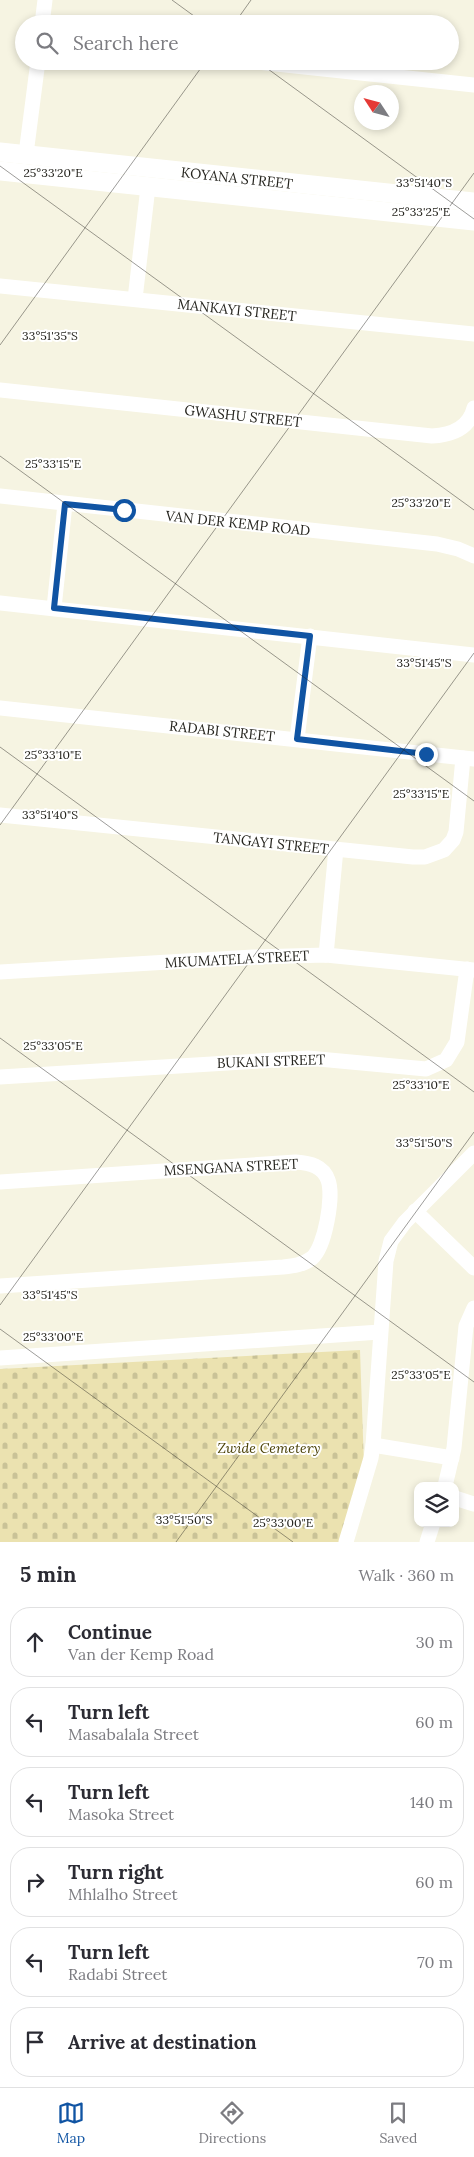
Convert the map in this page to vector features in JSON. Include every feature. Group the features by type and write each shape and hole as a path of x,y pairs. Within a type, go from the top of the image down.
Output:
{"main road":[{"name":"KOYANA STREET","path":"0,152 474,202"},
{"name":"KOYANA STREET","path":"0,171 474,221"}],"street":[{"path":"43,15 45,0"},
{"path":"26,154 37,70"},
{"path":"333,70 474,85"},
{"path":"135,299 148,187"},
{"name":"MANKAYI STREET","path":"0,286 474,334"},
{"name":"GWASHU STREET","path":"0,390 432,436 446,435 459,430 469,422 474,408"},
{"name":"VAN DER KEMP ROAD","path":"0,496 437,544 458,549 474,556"},
{"path":"54,608 65,504"},
{"path":"0,603 474,655"},
{"path":"297,739 310,636"},
{"name":"RADABI STREET","path":"0,708 468,758"},
{"name":"TANGAYI STREET","path":"0,815 336,850 413,857 426,856 444,850 453,840 456,832 468,758"},
{"path":"326,955 336,850"},
{"name":"MKUMATELA STREET","path":"0,972 253,957 326,955 471,970"},
{"name":"BUKANI STREET","path":"0,1077 308,1058 426,1069 446,1060 457,1042 471,970"},
{"path":"346,1542 368,1470 373,1445 380,1332 388,1250 396,1232 474,1153"},
{"name":"MSENGANA STREET","path":"0,1182 296,1162 315,1166 323,1172 328,1181 329,1192 325,1236 320,1248 313,1257 303,1264 283,1268 0,1286"},
{"path":"415,1211 474,1268"},
{"path":"445,1482 467,1395 466,1326 474,1308"},
{"path":"0,1358 380,1332"},
{"path":"373,1445 452,1458"},
{"path":"459,1499 474,1504"},
{"path":"427,1542 432,1527"}],"green space":[{"name":"Zwide Cemetery","path":"360,1350 364,1466 340,1542 0,1542 0,1369"}],"route":[{"path":"124,510 65,504 54,608 310,636 297,739 426,754"}]}
